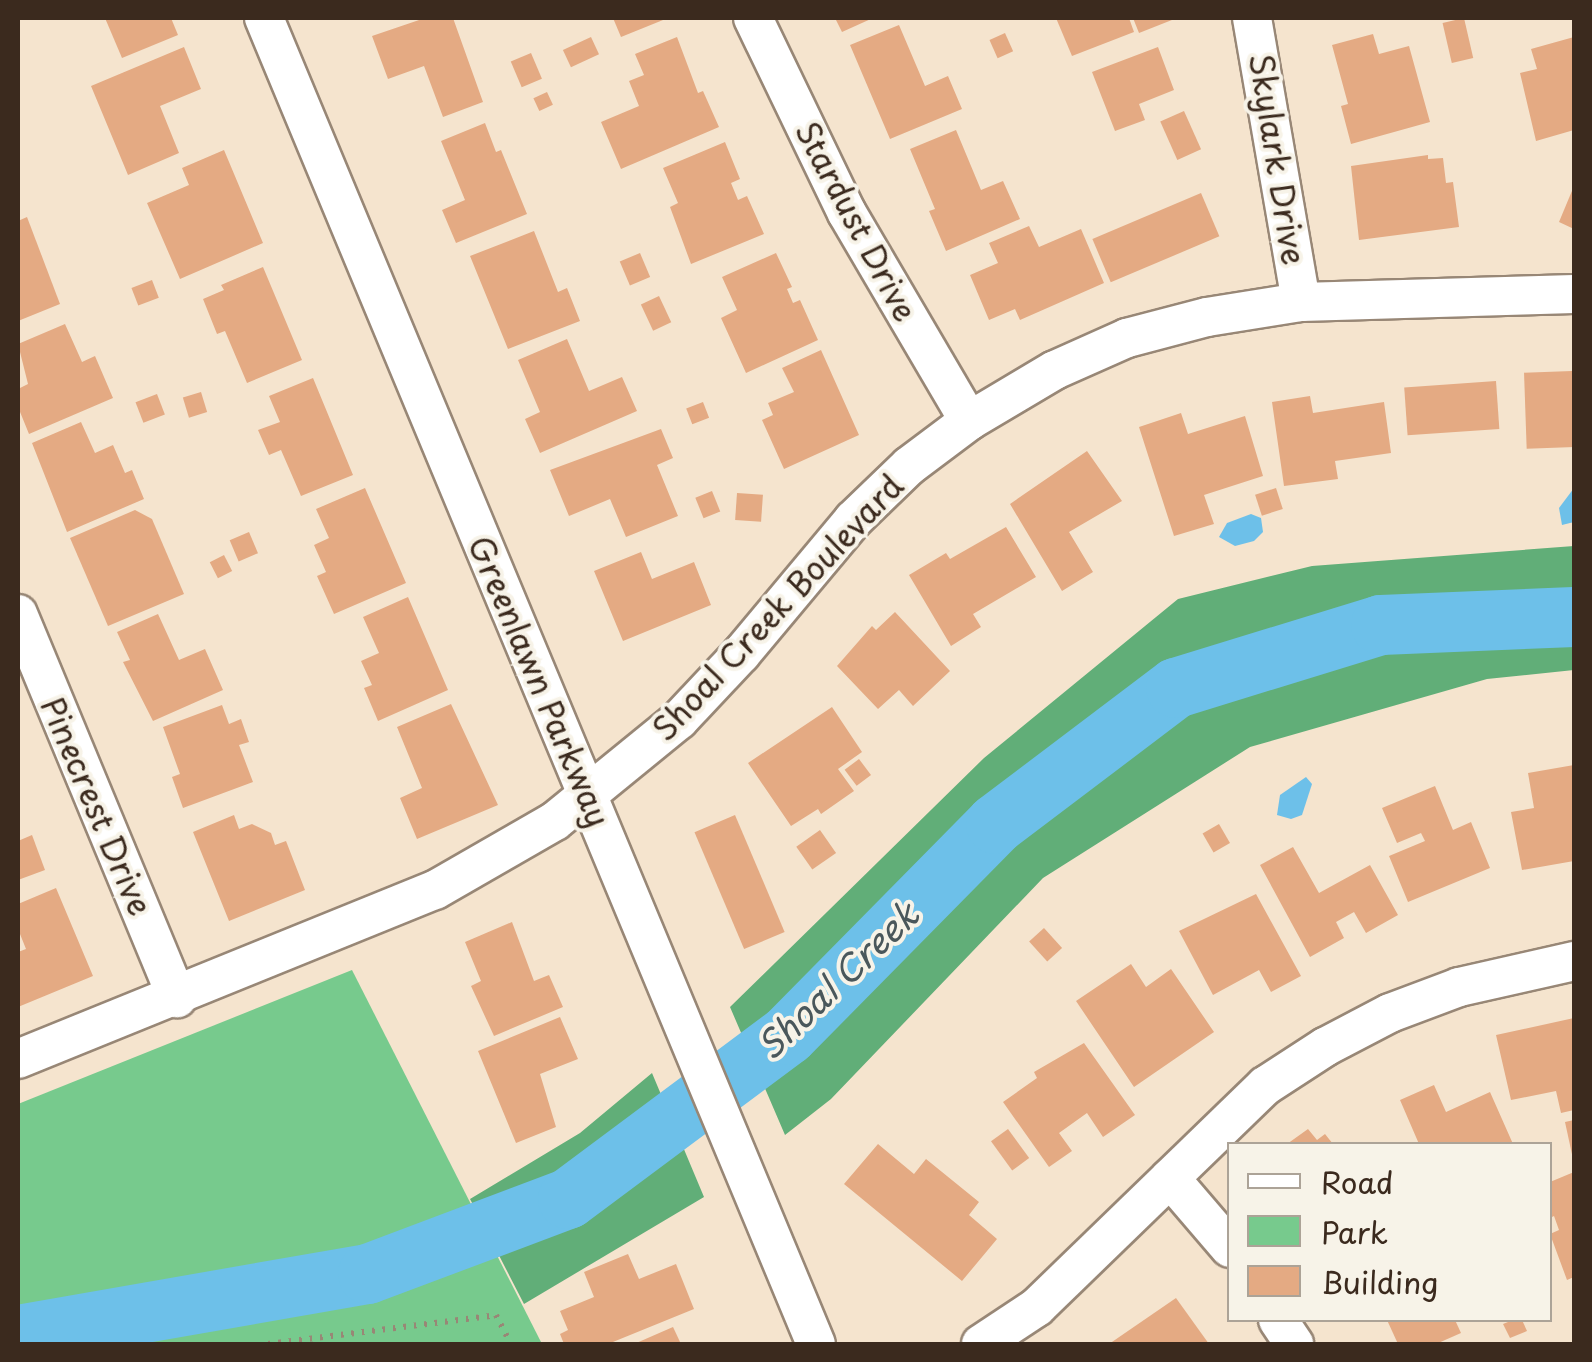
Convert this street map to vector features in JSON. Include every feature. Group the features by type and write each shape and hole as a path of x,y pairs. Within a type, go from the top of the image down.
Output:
{"street":[{"name":"Greenlawn Parkway","path":"264,18 816,1344"},
{"name":"Stardust Drive","path":"754,18 847,213 969,421"},
{"name":"Skylark Drive","path":"1252,18 1301,302"},
{"name":"Shoal Creek Boulevard","path":"18,1059 177,998 435,890 588,798 691,706 867,507 909,466 969,421 1054,370 1127,338 1207,317 1301,302 1574,294"},
{"name":"Pinecrest Drive","path":"18,614 177,998"},
{"path":"982,1344 1037,1307 1266,1086 1325,1047 1390,1013 1459,988 1574,961"},
{"path":"1170,1178 1227,1244"},
{"path":"1279,1322 1294,1344"}],"path":[{"path":"268,1344 496,1315 511,1344"}],"green space":[{"path":"1574,546 1574,670 1487,679 1250,747 1043,878 831,1099 785,1135 730,1007 984,758 1178,599 1312,566"},
{"path":"352,970 542,1344 18,1344 18,1104"},
{"path":"652,1073 704,1197 524,1304 470,1199 580,1133"}],"water":[{"path":"1574,488 1574,522 1562,525 1559,508"},
{"path":"1251,514 1261,518 1263,532 1254,541 1235,546 1219,537 1227,523"},
{"path":"1306,777 1312,784 1302,815 1291,819 1277,815 1280,795"}],"building":[{"path":"105,18 171,18 178,35 122,58"},
{"path":"425,18 453,18 483,102 443,117 424,66 388,79 372,36"},
{"path":"613,18 668,18 621,37"},
{"path":"835,18 873,18 842,32"},
{"path":"1056,18 1129,18 1134,32 1072,56"},
{"path":"1133,18 1177,18 1139,33"},
{"path":"1464,18 1473,58 1452,63 1443,23"},
{"path":"899,25 925,86 948,76 962,109 890,139 850,45"},
{"path":"1005,33 1013,51 998,58 989,40"},
{"path":"1373,34 1379,54 1409,46 1430,122 1351,144 1341,106 1348,104 1332,45"},
{"path":"591,37 599,54 571,67 563,50"},
{"path":"677,37 698,93 703,91 719,127 621,169 601,122 639,106 629,81 644,75 635,54"},
{"path":"1574,37 1574,130 1536,141 1520,73 1537,69 1531,49"},
{"path":"184,47 201,89 160,106 179,153 128,175 91,86"},
{"path":"1158,47 1174,90 1139,104 1145,120 1115,131 1092,72"},
{"path":"531,53 542,79 522,87 511,62"},
{"path":"547,92 553,105 539,111 533,98"},
{"path":"1184,111 1201,149 1177,160 1160,122"},
{"path":"485,123 496,152 501,150 527,214 456,243 442,210 465,200 441,141"},
{"path":"956,130 981,190 1003,181 1020,219 946,251 929,211 935,209 910,149"},
{"path":"725,142 740,179 731,183 738,200 747,196 764,234 691,264 670,207 678,203 663,168"},
{"path":"224,150 263,243 180,279 147,203 189,185 182,168"},
{"path":"1428,155 1428,159 1443,158 1446,183 1453,182 1459,227 1359,240 1351,166"},
{"path":"1574,186 1574,229 1559,222"},
{"path":"1201,193 1219,236 1111,282 1092,239"},
{"path":"27,217 60,304 18,321 18,221"},
{"path":"1029,226 1039,247 1081,229 1104,283 1020,320 1015,309 989,320 970,275 998,263 989,243"},
{"path":"534,231 558,292 567,288 580,321 508,349 470,256"},
{"path":"640,253 650,277 630,286 620,262"},
{"path":"776,253 792,287 787,289 793,303 800,300 818,340 746,373 721,318 737,310 722,277"},
{"path":"263,267 302,360 247,383 225,331 217,334 203,299 224,290 221,285"},
{"path":"152,280 159,298 138,306 131,288"},
{"path":"659,296 671,322 653,331 641,304"},
{"path":"65,324 82,362 95,356 113,398 29,434 18,407 18,389 28,384 18,344"},
{"path":"567,339 589,391 622,377 637,411 540,453 525,419 540,412 518,360"},
{"path":"821,350 859,435 784,469 762,420 773,415 768,403 794,392 782,368"},
{"path":"1572,371 1574,447 1527,449 1524,373"},
{"path":"313,378 353,475 301,496 281,450 269,455 258,430 280,422 269,396"},
{"path":"1496,381 1499,429 1408,435 1404,387"},
{"path":"201,392 207,412 189,418 183,398"},
{"path":"157,394 165,415 143,423 136,402"},
{"path":"1310,396 1313,413 1384,402 1391,453 1335,461 1338,479 1284,486 1272,402"},
{"path":"703,402 709,418 692,424 686,408"},
{"path":"1181,413 1188,434 1245,416 1263,476 1204,495 1214,524 1174,536 1139,427"},
{"path":"81,422 95,453 113,445 125,473 132,470 144,499 67,532 32,443"},
{"path":"661,429 673,458 657,465 678,516 626,537 610,499 569,516 550,470"},
{"path":"1087,451 1122,501 1069,532 1093,572 1062,591 1010,504"},
{"path":"365,488 406,583 334,614 317,576 326,572 314,545 329,538 316,509"},
{"path":"1276,488 1283,509 1262,516 1255,495"},
{"path":"712,491 720,511 704,518 695,498"},
{"path":"737,493 763,495 761,522 735,520"},
{"path":"135,510 152,519 184,594 108,626 70,538"},
{"path":"1006,527 1036,577 973,614 981,627 951,646 909,575 946,553 950,559"},
{"path":"249,532 258,553 239,561 230,540"},
{"path":"641,552 652,579 694,562 711,605 623,641 594,571"},
{"path":"224,555 232,571 218,578 210,562"},
{"path":"408,597 448,690 378,721 364,688 372,685 361,661 379,653 363,617"},
{"path":"895,612 950,671 913,706 899,690 878,709 837,666 872,626 876,630"},
{"path":"158,614 179,660 205,649 223,690 153,721 123,662 130,660 117,632"},
{"path":"451,704 498,805 417,839 400,798 422,788 397,727"},
{"path":"222,705 229,724 241,719 249,742 239,745 253,782 183,808 172,777 180,774 163,727"},
{"path":"832,707 862,752 838,769 854,791 821,814 818,809 791,826 748,763"},
{"path":"859,759 871,775 857,786 845,770"},
{"path":"1574,765 1574,861 1522,870 1511,812 1534,808 1528,773"},
{"path":"1435,786 1453,830 1471,822 1490,868 1408,902 1389,856 1425,841 1421,833 1397,843 1382,808"},
{"path":"234,815 239,829 252,824 271,833 275,845 286,841 305,890 229,921 193,832"},
{"path":"735,815 785,932 744,949 694,832"},
{"path":"1219,824 1230,843 1214,853 1203,833"},
{"path":"820,830 836,853 812,870 796,847"},
{"path":"32,835 45,870 18,880 18,841"},
{"path":"1293,847 1319,893 1370,865 1398,915 1366,933 1354,912 1336,922 1344,938 1310,957 1260,865"},
{"path":"56,888 93,976 18,1007 18,952 26,949 18,929 18,904"},
{"path":"1256,894 1301,976 1271,992 1259,970 1213,995 1179,931"},
{"path":"512,922 534,981 549,975 563,1007 494,1036 471,986 481,981 465,942"},
{"path":"1044,928 1062,948 1047,961 1029,941"},
{"path":"1131,964 1146,987 1171,969 1214,1032 1134,1087 1076,1001"},
{"path":"560,1017 578,1059 540,1074 556,1127 516,1143 478,1051"},
{"path":"1574,1018 1574,1110 1561,1113 1556,1091 1511,1100 1496,1035"},
{"path":"1084,1043 1135,1115 1103,1137 1087,1113 1059,1133 1072,1151 1049,1167 1003,1102 1037,1078 1034,1072"},
{"path":"1434,1085 1446,1112 1490,1092 1512,1142 1418,1142 1400,1100"},
{"path":"1574,1120 1574,1159 1573,1159 1565,1122"},
{"path":"1008,1129 1029,1158 1012,1170 991,1141"},
{"path":"1308,1129 1317,1140 1325,1134 1331,1142 1290,1142"},
{"path":"878,1144 914,1174 926,1159 979,1202 969,1215 997,1239 962,1281 844,1184"},
{"path":"1574,1172 1574,1277 1567,1280 1552,1239 1552,1233 1559,1230 1552,1217 1552,1181"},
{"path":"628,1254 639,1279 676,1264 694,1309 608,1344 564,1344 560,1334 568,1330 560,1311 594,1297 584,1272"},
{"path":"1176,1298 1209,1344 1109,1344"},
{"path":"1388,1322 1456,1322 1461,1333 1436,1344 1398,1344"},
{"path":"1523,1322 1527,1331 1510,1338 1503,1324"},
{"path":"673,1327 681,1344 634,1344"}],"waterway":[{"name":"Shoal Creek","path":"18,1335 368,1274 568,1199 788,1035 996,824 1176,688 1381,625 1574,617"}]}
